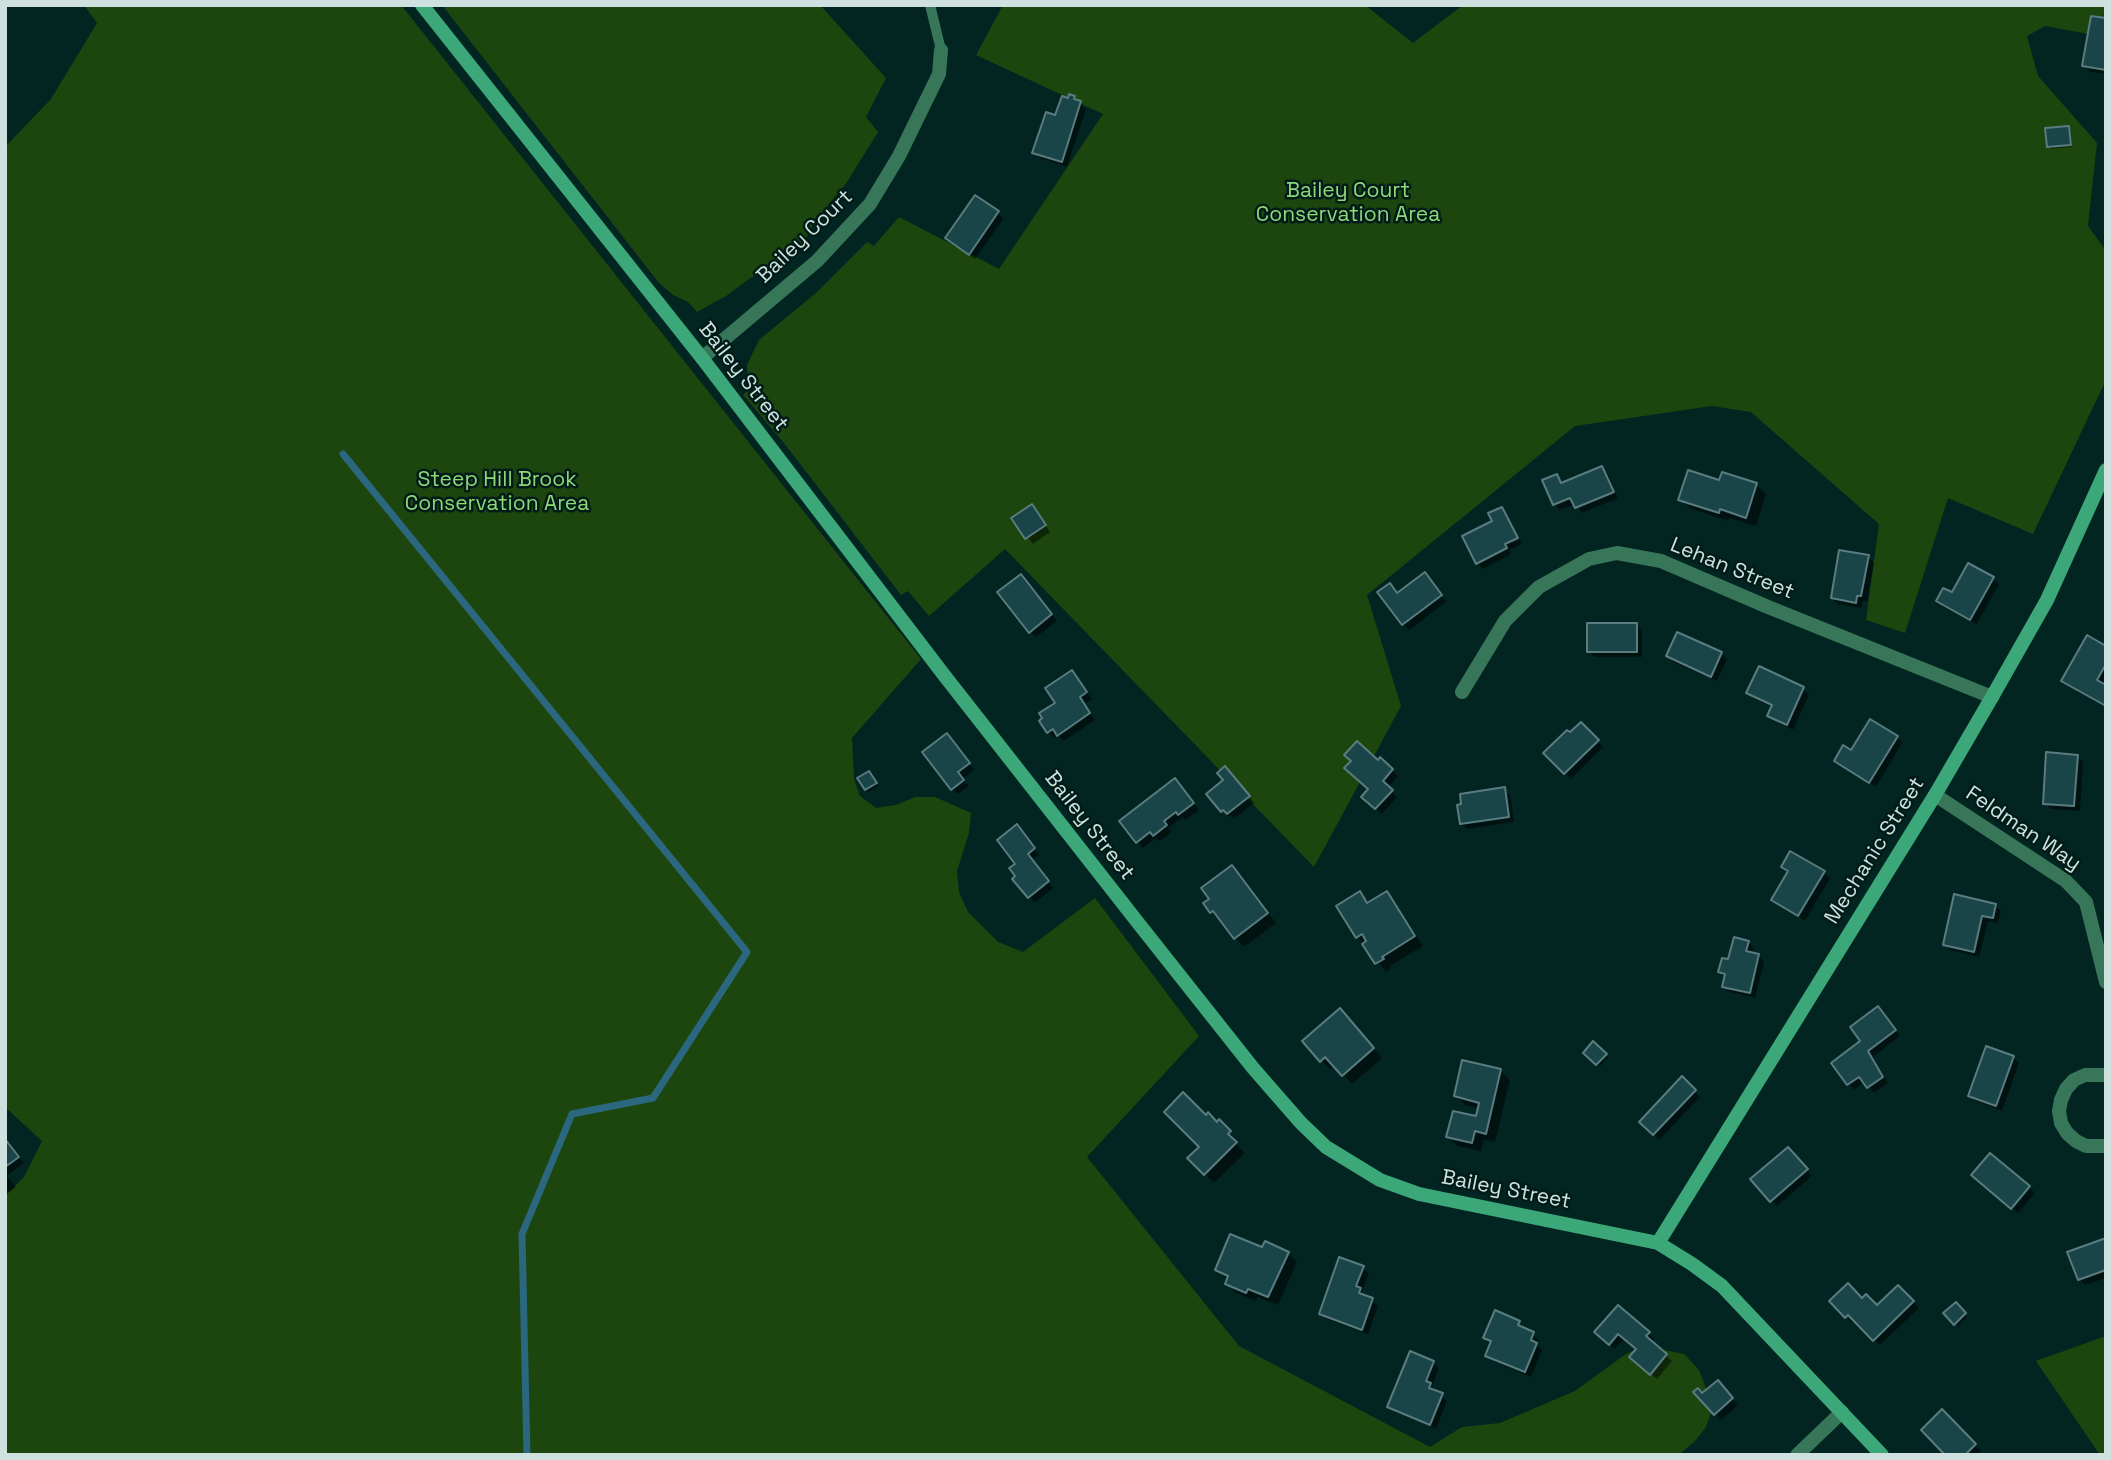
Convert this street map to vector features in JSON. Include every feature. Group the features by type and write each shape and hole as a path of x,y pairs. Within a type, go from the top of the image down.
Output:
{"street":[{"name":"Bailey Street","path":"422,5 702,358 944,675 1253,1068 1301,1123 1326,1147 1380,1180 1419,1194 1658,1243 1722,1286 1882,1455"},
{"name":"Bailey Court","path":"702,358 817,261 870,204 900,156 939,75 940,50"},
{"name":"Mechanic Street","path":"1658,1243 1935,795 1992,697 2047,600 2106,470"},
{"name":"Lehan Street","path":"1462,692 1505,621 1539,587 1589,559 1617,552 1661,561 1992,697"},
{"name":"Feldman Way","path":"1935,795 2066,881 2086,902 2106,982"},
{"path":"2106,1075 2085,1075 2074,1080 2066,1089 2059,1111 2061,1123 2076,1141 2086,1146 2106,1146"},
{"path":"1797,1455 1842,1412"}],"lane":[{"path":"930,5 940,50"}],"green space":[{"name":"Steep Hill Brook Conservation Area","path":"84,5 401,5 921,659 852,738 854,779 860,796 876,808 896,805 915,797 935,797 971,813 969,833 957,871 959,892 968,912 998,942 1023,952 1095,898 1199,1036 1087,1157 1239,1346 1430,1447 1462,1427 1500,1423 1575,1391 1626,1354 1644,1346 1684,1354 1699,1370 1713,1407 1706,1427 1694,1442 1678,1455 5,1455 5,1196 24,1177 42,1141 5,1107 5,147 51,99 97,23"},
{"path":"442,5 820,5 886,78 866,117 878,132 847,182 815,221 802,246 697,312 688,302 673,295 659,283"},
{"name":"Bailey Court Conservation Area","path":"1003,5 1365,5 1413,43 1463,5 2106,5 2105,37 2045,26 2027,36 2038,76 2097,143 2088,226 2106,251 2106,380 2033,534 1948,498 1905,633 1866,620 1879,524 1751,412 1712,406 1575,426 1367,595 1401,706 1314,867 1005,549 929,616 908,591 901,595 784,443 743,395 748,390 747,365 759,340 816,293 867,242 874,246 899,217 999,269 1103,114 976,55"},
{"path":"2106,1336 2106,1455 2100,1455 2036,1361"}],"building":[{"path":"2091,16 2106,18 2106,70 2082,66"},
{"path":"1069,94 1081,101 1062,162 1032,153 1046,112 1055,115 1062,96 1068,98"},
{"path":"2069,126 2071,145 2047,147 2045,128"},
{"path":"975,195 999,211 969,255 945,238"},
{"path":"1602,466 1614,492 1575,508 1570,498 1553,505 1542,480 1557,474 1561,483"},
{"path":"1688,470 1719,480 1722,472 1757,483 1746,518 1678,500"},
{"path":"1032,504 1046,525 1025,539 1011,518"},
{"path":"1502,507 1518,538 1505,544 1507,548 1476,564 1462,536 1492,521 1488,513"},
{"path":"1839,550 1869,555 1861,596 1857,596 1856,603 1831,598"},
{"path":"1968,563 1994,577 1970,620 1936,601 1943,588 1952,592"},
{"path":"1425,572 1442,595 1402,625 1377,592 1390,583 1397,593"},
{"path":"1021,574 1052,614 1029,633 997,592"},
{"path":"1587,623 1637,623 1637,652 1587,652"},
{"path":"1677,632 1722,652 1711,677 1666,656"},
{"path":"2087,635 2106,646 2106,664 2097,680 2106,685 2106,706 2061,681"},
{"path":"1759,666 1804,687 1787,725 1767,716 1772,705 1746,693"},
{"path":"1072,670 1087,692 1080,697 1090,713 1057,736 1053,729 1047,733 1039,721 1042,718 1039,713 1055,703 1045,688"},
{"path":"1870,719 1898,736 1869,783 1834,761 1843,745 1851,750"},
{"path":"1581,722 1599,740 1564,774 1543,753 1567,730 1570,732"},
{"path":"947,733 970,763 958,772 964,780 951,790 922,752"},
{"path":"1357,741 1378,760 1380,757 1393,769 1383,781 1393,790 1375,809 1361,797 1368,789 1344,768 1351,761 1344,755"},
{"path":"2046,752 2078,755 2074,806 2043,804"},
{"path":"1225,766 1250,796 1227,814 1223,810 1221,812 1206,794 1223,780 1217,773"},
{"path":"869,771 877,783 865,790 857,778"},
{"path":"1175,778 1194,803 1164,821 1167,825 1153,836 1150,832 1136,843 1119,821"},
{"path":"1505,787 1509,817 1460,824 1457,805 1461,804 1460,794"},
{"path":"1017,824 1035,848 1028,854 1049,881 1028,898 1012,879 1015,876 1009,868 1015,864 997,840"},
{"path":"1790,851 1825,871 1798,916 1771,900 1788,871 1781,867"},
{"path":"1232,865 1268,913 1234,939 1213,911 1210,913 1203,903 1209,899 1201,888"},
{"path":"1360,891 1367,903 1387,891 1415,936 1375,964 1362,944 1366,941 1362,934 1356,938 1336,906"},
{"path":"1954,894 1996,904 1993,918 1982,916 1974,952 1943,945"},
{"path":"1734,937 1749,941 1746,951 1759,954 1750,993 1722,987 1725,974 1718,972 1722,958 1728,959"},
{"path":"1878,1006 1896,1030 1868,1051 1883,1077 1867,1088 1859,1077 1847,1085 1831,1063 1860,1041 1850,1027"},
{"path":"1340,1008 1374,1048 1342,1076 1325,1057 1320,1062 1302,1041"},
{"path":"1593,1041 1607,1054 1596,1065 1583,1053"},
{"path":"1986,1046 2014,1056 1996,1106 1968,1096"},
{"path":"1462,1060 1501,1069 1486,1134 1475,1131 1472,1143 1446,1137 1453,1111 1476,1116 1479,1103 1454,1096"},
{"path":"1682,1076 1696,1090 1653,1135 1639,1122"},
{"path":"1183,1092 1206,1115 1208,1112 1217,1122 1219,1119 1231,1131 1228,1134 1237,1142 1204,1175 1187,1158 1199,1147 1164,1112"},
{"path":"5,1139 19,1157 5,1167"},
{"path":"1788,1147 1808,1169 1770,1202 1750,1179"},
{"path":"1990,1153 2030,1186 2011,1209 1971,1175"},
{"path":"1230,1234 1262,1247 1265,1241 1289,1252 1268,1297 1248,1289 1246,1293 1225,1284 1228,1276 1215,1270"},
{"path":"2106,1238 2106,1270 2078,1280 2067,1252"},
{"path":"1339,1257 1364,1266 1356,1286 1361,1288 1359,1293 1373,1298 1362,1330 1319,1314"},
{"path":"1848,1283 1862,1298 1866,1294 1877,1305 1898,1285 1914,1301 1873,1341 1848,1315 1845,1318 1829,1301"},
{"path":"1956,1302 1966,1313 1954,1325 1943,1313"},
{"path":"1618,1305 1650,1332 1646,1336 1667,1354 1650,1375 1629,1357 1636,1349 1618,1334 1609,1345 1594,1332"},
{"path":"1495,1310 1520,1321 1518,1325 1534,1332 1531,1340 1537,1343 1525,1372 1485,1356 1491,1341 1483,1338"},
{"path":"1410,1351 1434,1361 1426,1381 1431,1383 1429,1388 1443,1393 1430,1425 1387,1407"},
{"path":"1718,1380 1733,1398 1714,1415 1693,1392 1698,1388 1702,1393"},
{"path":"1942,1409 1976,1444 1965,1455 1945,1455 1921,1430"}],"waterway":[{"path":"343,454 747,952 653,1098 572,1114 522,1234 527,1455"}]}
